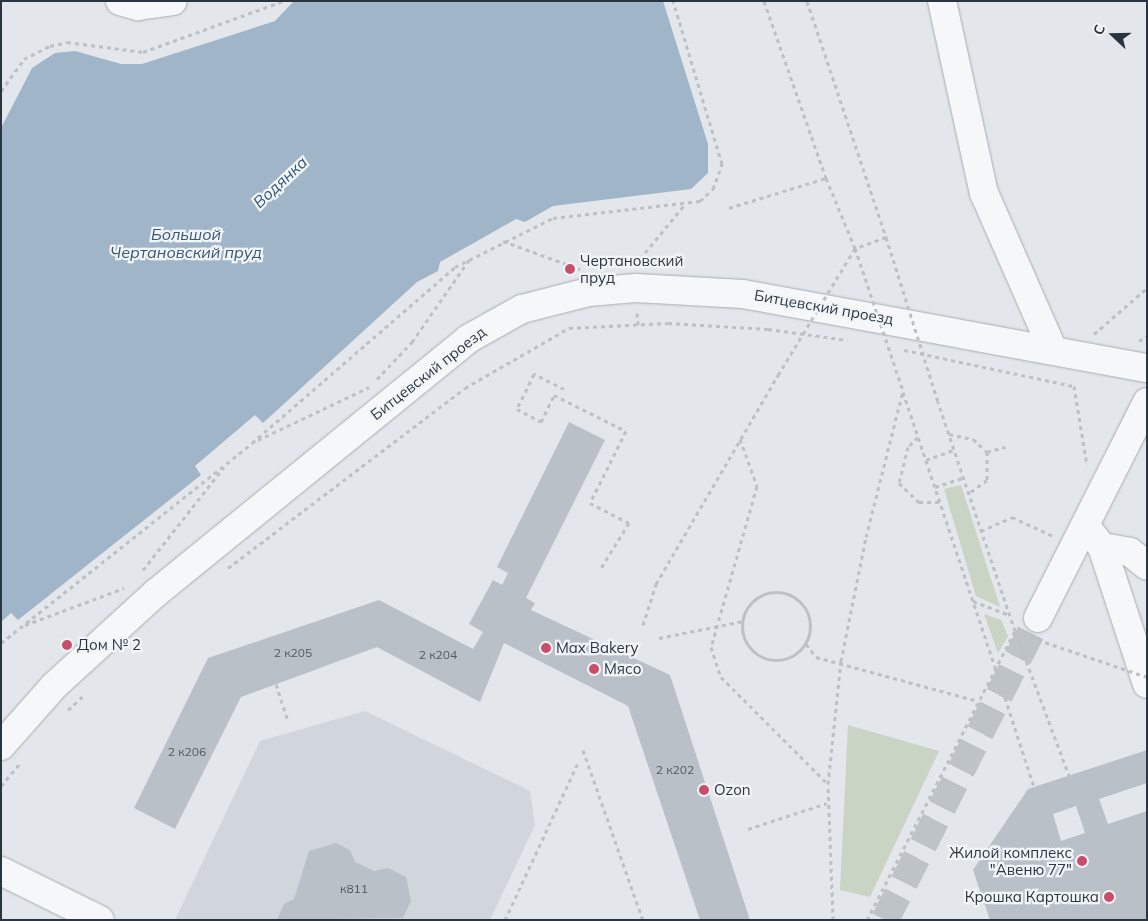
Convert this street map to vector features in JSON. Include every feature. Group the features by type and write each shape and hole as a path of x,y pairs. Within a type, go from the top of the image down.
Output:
{"street":[{"path":"120,1 138,6 173,1"},
{"path":"942,1 984,193 1053,350"},
{"name":"Битцевский проезд","path":"13,752 54,686 157,592 468,339 522,309 588,292 702,290 791,300 1147,368"},
{"path":"1038,618 1147,402"},
{"path":"1085,524 1102,547 1147,684"},
{"path":"1102,547 1130,552 1147,566"},
{"path":"1,871 100,920"}],"path":[{"path":"1,91 24,59 50,46 67,42 143,52 283,1"},
{"path":"1,643 252,443 424,291 470,258 502,241 562,216 700,201 713,188 722,164 673,1"},
{"path":"764,1 826,178 856,248 1054,848"},
{"path":"807,1 1014,631 1090,832"},
{"path":"729,208 826,178"},
{"path":"635,265 686,203"},
{"path":"643,625 656,584 740,439 848,260 856,248 886,237"},
{"path":"502,241 580,270"},
{"path":"252,443 372,385 412,342 470,258"},
{"path":"1087,339 1147,288"},
{"path":"637,305 638,324"},
{"path":"224,572 465,388 569,328 638,324 768,329 856,341"},
{"path":"884,346 1074,386 1088,460 1085,470"},
{"path":"564,389 534,374 517,409 541,422 554,395 626,431 590,503 629,523 601,568"},
{"path":"832,920 827,802 842,661 866,537 903,391"},
{"path":"949,434 973,439 987,452 987,480 968,493"},
{"path":"918,437 908,447 899,482 919,502 940,502"},
{"path":"740,439 757,486 714,625 711,647 721,677 828,784"},
{"path":"987,452 1005,447"},
{"path":"926,460 954,450"},
{"path":"137,577 228,462"},
{"path":"935,487 963,478"},
{"path":"981,531 1012,517 1054,536"},
{"path":"1049,545 1058,528"},
{"path":"22,626 131,585"},
{"path":"768,593 788,595 804,606 810,618 806,644 784,660 771,660 749,647 743,621 756,599 768,593"},
{"path":"973,601 1009,615"},
{"path":"659,638 714,625 743,621"},
{"path":"867,920 1014,631"},
{"path":"1014,631 1147,677"},
{"path":"806,644 816,657 842,661 978,701"},
{"path":"276,684 287,718"},
{"path":"62,716 89,690"},
{"path":"583,750 643,920"},
{"path":"1,786 13,752"},
{"path":"505,920 578,763"},
{"path":"748,829 827,802"}],"shaded area":[{"path":"365,711 530,791 535,825 490,920 175,920 260,741"}],"green space":[{"path":"961,485 1000,607 976,596 944,489"},
{"path":"984,614 1001,620 1008,636 998,653"},
{"path":"848,725 939,751 870,897 840,890"}],"water":[{"name":"Большой Чертановский пруд","path":"294,1 663,1 708,144 708,173 691,189 553,206 525,222 516,219 440,262 438,271 417,282 263,423 255,415 195,466 201,475 18,620 11,613 1,622 1,128 32,68 55,53 75,51 121,64 142,64 275,21"}],"building":[{"path":"569,422 605,440 526,598 535,603 531,610 670,675 750,920 700,920 628,706 504,643 480,702 377,647 241,697 175,829 134,808 208,658 379,600 473,649 483,632 469,624 493,580 502,585 508,573 497,567"},
{"path":"1147,750 1147,783 1099,799 1108,824 1147,811 1147,920 990,920 973,870 1028,789","holes":["1076,806 1085,833 1061,841 1053,814"]},
{"path":"336,843 350,850 355,862 374,871 388,868 406,877 411,901 403,918 277,920 284,904 294,899 309,851"}],"tunnel":[{"path":"885,920 1038,618"}],"place":[{"name":"Чертановский пруд","path":"570,269"},
{"name":"Дом № 2","path":"67,645"},
{"name":"Max Bakery","path":"546,648"},
{"name":"Мясо","path":"594,669"},
{"name":"Ozon","path":"704,790"},
{"name":"Жилой комплекс \"Авеню 77\"","path":"1082,861"},
{"name":"Крошка Картошка","path":"1109,897"}],"water label":[{"name":"Водянка","path":"280,182"}]}
